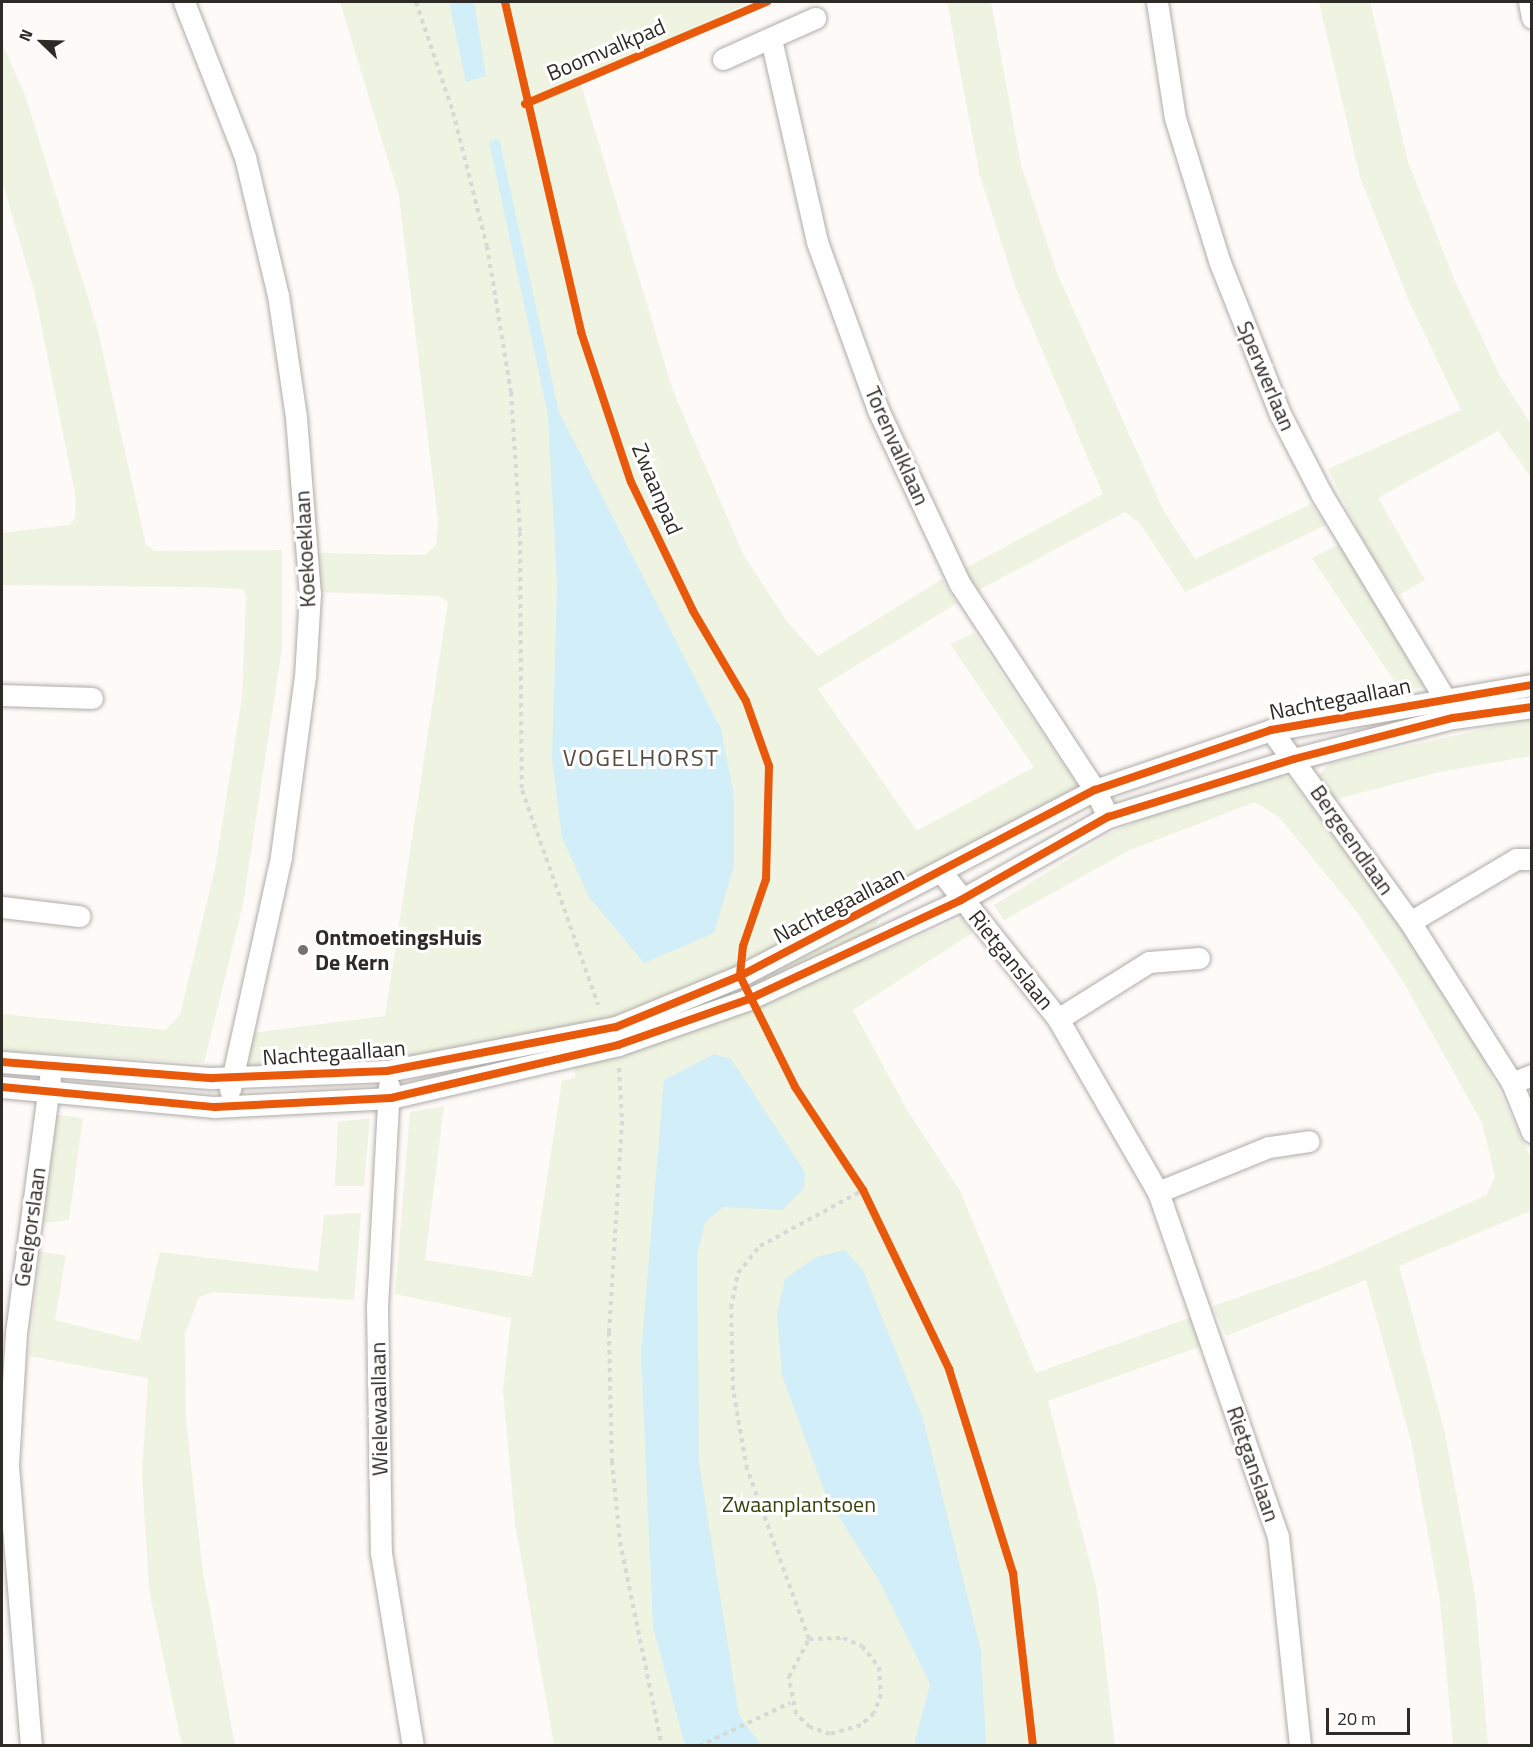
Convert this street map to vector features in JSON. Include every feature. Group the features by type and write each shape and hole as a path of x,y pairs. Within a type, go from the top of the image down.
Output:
{"street":[{"name":"Koekoeklaan","path":"184,2 245,157 278,295 296,417 310,593 281,856 231,1077 229,1106"},
{"name":"Sperwerlaan","path":"1157,2 1175,118 1220,263 1280,414 1322,495 1447,697 1453,718"},
{"path":"1529,2 1532,18"},
{"path":"723,59 815,18"},
{"name":"Torenvalklaan","path":"771,39 818,242 878,410 960,584 1095,790 1108,817"},
{"name":"Nachtegaallaan","path":"2,1062 50,1068 231,1077 387,1071 617,1036 942,873 1095,790 1271,730 1447,697 1532,685"},
{"path":"2,695 92,698"},
{"name":"Nachtegaallaan","path":"2,1087 229,1106 391,1098 749,999 961,900 1108,817 1294,759 1453,718 1532,707"},
{"name":"Bergeendlaan","path":"1271,730 1522,1079 1532,1132"},
{"path":"1410,922 1516,859 1532,859"},
{"name":"Rietganslaan","path":"942,873 961,900 1058,1019 1158,1192 1278,1536 1299,1746"},
{"path":"2,907 79,916"},
{"name":"Rietganslaan","path":"1058,1019 1149,962 1199,958"},
{"name":"Geelgorslaan","path":"31,1746 8,1464 16,1333 50,1090 50,1068"},
{"name":"Wielewaallaan","path":"387,1071 391,1098 377,1306 381,1553 413,1746"},
{"path":"1158,1192 1269,1147 1309,1141"}],"path":[{"path":"416,2 453,111 487,246 511,393 520,532 522,790 595,1002 617,1036 622,1121 609,1332 612,1461 620,1542 662,1746"},
{"path":"858,1181 868,1201"},
{"path":"809,1639 843,1638 862,1646 879,1667 881,1694 874,1713 846,1733 810,1727 790,1703 789,1677 809,1639 747,1469 733,1390 731,1308 738,1273 760,1246 863,1190"},
{"path":"699,1746 790,1703"}],"green space":[{"name":"Zwaanplantsoen","path":"340,2 751,2 581,84 673,391 743,554 788,623 818,656 942,579 957,603 818,689 917,831 1034,767 950,644 974,633 1081,790 891,888 861,961 966,916 977,930 853,1010 907,1110 960,1191 1036,1373 1192,1317 1204,1345 1048,1401 1097,1590 1115,1745 554,1745 515,1523 503,1391 511,1318 395,1294 410,1112 444,1106 425,1260 532,1277 562,1081 576,1077 561,1028 386,1064 251,1066 249,1047 253,1033 385,1016 448,602 439,596 317,592 316,553 425,555 436,545 438,522 399,196"},
{"path":"947,2 991,2 1021,165 1057,273 1163,510 1195,559 1311,504 1326,525 1185,592 1140,523 1125,512 977,591 964,569 1103,494 1016,288 980,176"},
{"path":"1319,2 1370,2 1408,162 1455,281 1499,374 1531,425 1531,477 1498,431 1378,498 1425,580 1399,595 1370,554 1328,469 1461,410 1409,301 1360,177"},
{"path":"2,43 25,95 97,327 146,545 155,551 282,550 282,648 243,904 204,1063 2,1051 2,1014 165,1030 180,1015 216,864 242,697 246,597 243,589 2,585 2,533 69,525 75,519 76,498 35,294 2,180"},
{"path":"1340,544 1426,687 1401,691 1312,558"},
{"path":"1531,719 1531,756 1439,772 1334,800 1318,776 1330,763"},
{"path":"1277,772 1290,779 1404,928 1474,1039 1531,1158 1531,1211 1399,1266 1445,1433 1475,1595 1488,1745 1453,1745 1440,1600 1411,1441 1366,1280 1226,1336 1213,1306 1322,1268 1487,1195 1495,1176 1482,1123 1403,981 1357,912 1279,817 1255,802 1130,850 1004,920 994,905 1109,834 1172,806"},
{"path":"57,1115 83,1118 69,1220 43,1223"},
{"path":"370,1118 364,1186 335,1186 338,1122"},
{"path":"361,1213 354,1300 213,1292 199,1297 185,1334 186,1419 203,1573 235,1745 182,1745 149,1590 142,1473 148,1378 29,1356 40,1252 66,1255 55,1320 139,1341 160,1252 318,1271 324,1215"}],"water":[{"path":"449,2 474,2 486,76 466,82"},
{"path":"499,138 559,412 721,729 734,795 734,866 714,933 644,963 589,897 562,837 552,759 557,584 548,415 489,142"},
{"path":"714,1054 731,1059 805,1172 804,1189 782,1210 723,1207 705,1223 697,1254 699,1463 739,1715 761,1745 685,1745 653,1627 641,1354 664,1080"},
{"path":"845,1250 863,1270 923,1419 981,1651 986,1745 914,1745 930,1684 880,1582 827,1498 782,1375 777,1314 785,1279 816,1257"}],"cycle path":[{"name":"Zwaanpad","path":"505,2 581,332 631,482 693,611 746,701 769,766 766,879 743,946 740,976 795,1087 863,1190 949,1369 1013,1573 1033,1746"},
{"name":"Boomvalkpad","path":"525,104 767,2"},
{"path":"2,1062 212,1078 387,1071 616,1027 740,976 1095,790 1271,730 1532,685"},
{"path":"2,1087 215,1107 391,1098 618,1045 749,999 961,900 1108,817 1294,759 1453,718 1532,707"}],"place":[{"name":"OntmoetingsHuis De Kern","path":"303,950"}],"district":[{"name":"VOGELHORST","path":"641,758"}]}
